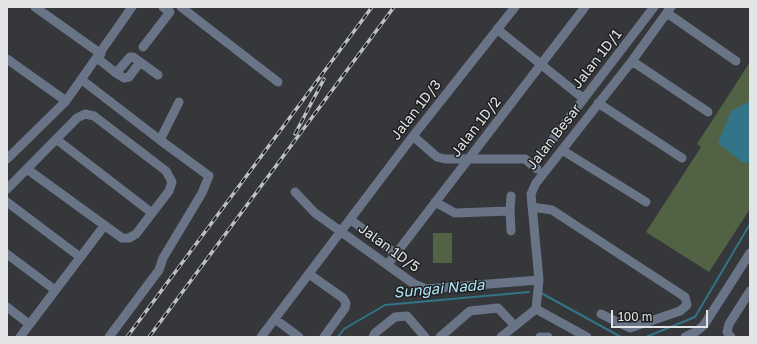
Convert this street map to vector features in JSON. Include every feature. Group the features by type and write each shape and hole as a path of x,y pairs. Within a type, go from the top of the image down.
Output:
{"street":[{"path":"35,7 99,56 116,73 130,57 133,57 158,75"},
{"path":"7,159 66,101 132,7"},
{"path":"143,47 170,12 163,7"},
{"path":"181,7 278,82"},
{"name":"Jalan 1D/3","path":"262,337 413,136 515,7"},
{"name":"Jalan 1D/2","path":"388,264 585,7"},
{"name":"Jalan 1D/1","path":"533,165 654,7"},
{"path":"669,10 736,61"},
{"name":"Jalan Besar","path":"536,309 539,280 531,194 542,174 632,61 669,10"},
{"path":"497,29 584,99"},
{"path":"7,59 66,101"},
{"path":"632,61 708,112"},
{"path":"82,80 209,176 202,193 163,258 158,270 109,337"},
{"path":"160,140 179,102"},
{"path":"598,103 682,158"},
{"path":"7,189 76,118 85,114 94,116 169,174 171,187 136,234 129,238 122,238 27,169"},
{"path":"413,136 437,156 445,159 525,159 542,174"},
{"path":"56,139 152,213"},
{"path":"562,150 646,202"},
{"name":"Jalan 1D/5","path":"295,192 310,209 414,284 426,289 539,280"},
{"path":"511,196 511,231"},
{"path":"7,202 80,257"},
{"path":"436,202 455,213 510,210"},
{"path":"532,207 552,210 685,297 687,305 680,311 630,328 601,314"},
{"path":"351,220 396,254"},
{"path":"20,337 104,226"},
{"path":"685,337 698,331 704,325 750,253"},
{"path":"7,254 55,290"},
{"path":"309,274 343,298 346,303 345,308 324,337"},
{"path":"729,334 729,324 750,291"},
{"path":"7,307 29,324"},
{"path":"440,337 470,311 498,308 514,326"},
{"path":"501,337 536,309 587,337"},
{"path":"374,337 375,333 395,318 407,316 425,337"},
{"path":"275,319 300,337"},
{"path":"540,337 548,337"}],"green space":[{"path":"750,62 750,209 709,272 646,232 701,147 697,144"},
{"path":"433,233 452,233 452,263 433,263"}],"water":[{"path":"750,101 750,163 742,162 718,143 731,111"}],"waterway":[{"name":"Sungai Nada","path":"646,337 695,317 750,224"},
{"name":"Sungai Nada","path":"338,337 344,329 385,305 529,292"},
{"name":"Sungai Nada","path":"541,293 621,337"}],"railway":[{"path":"127,337 372,7"},
{"path":"149,337 394,7"},
{"path":"295,134 324,79"}]}
